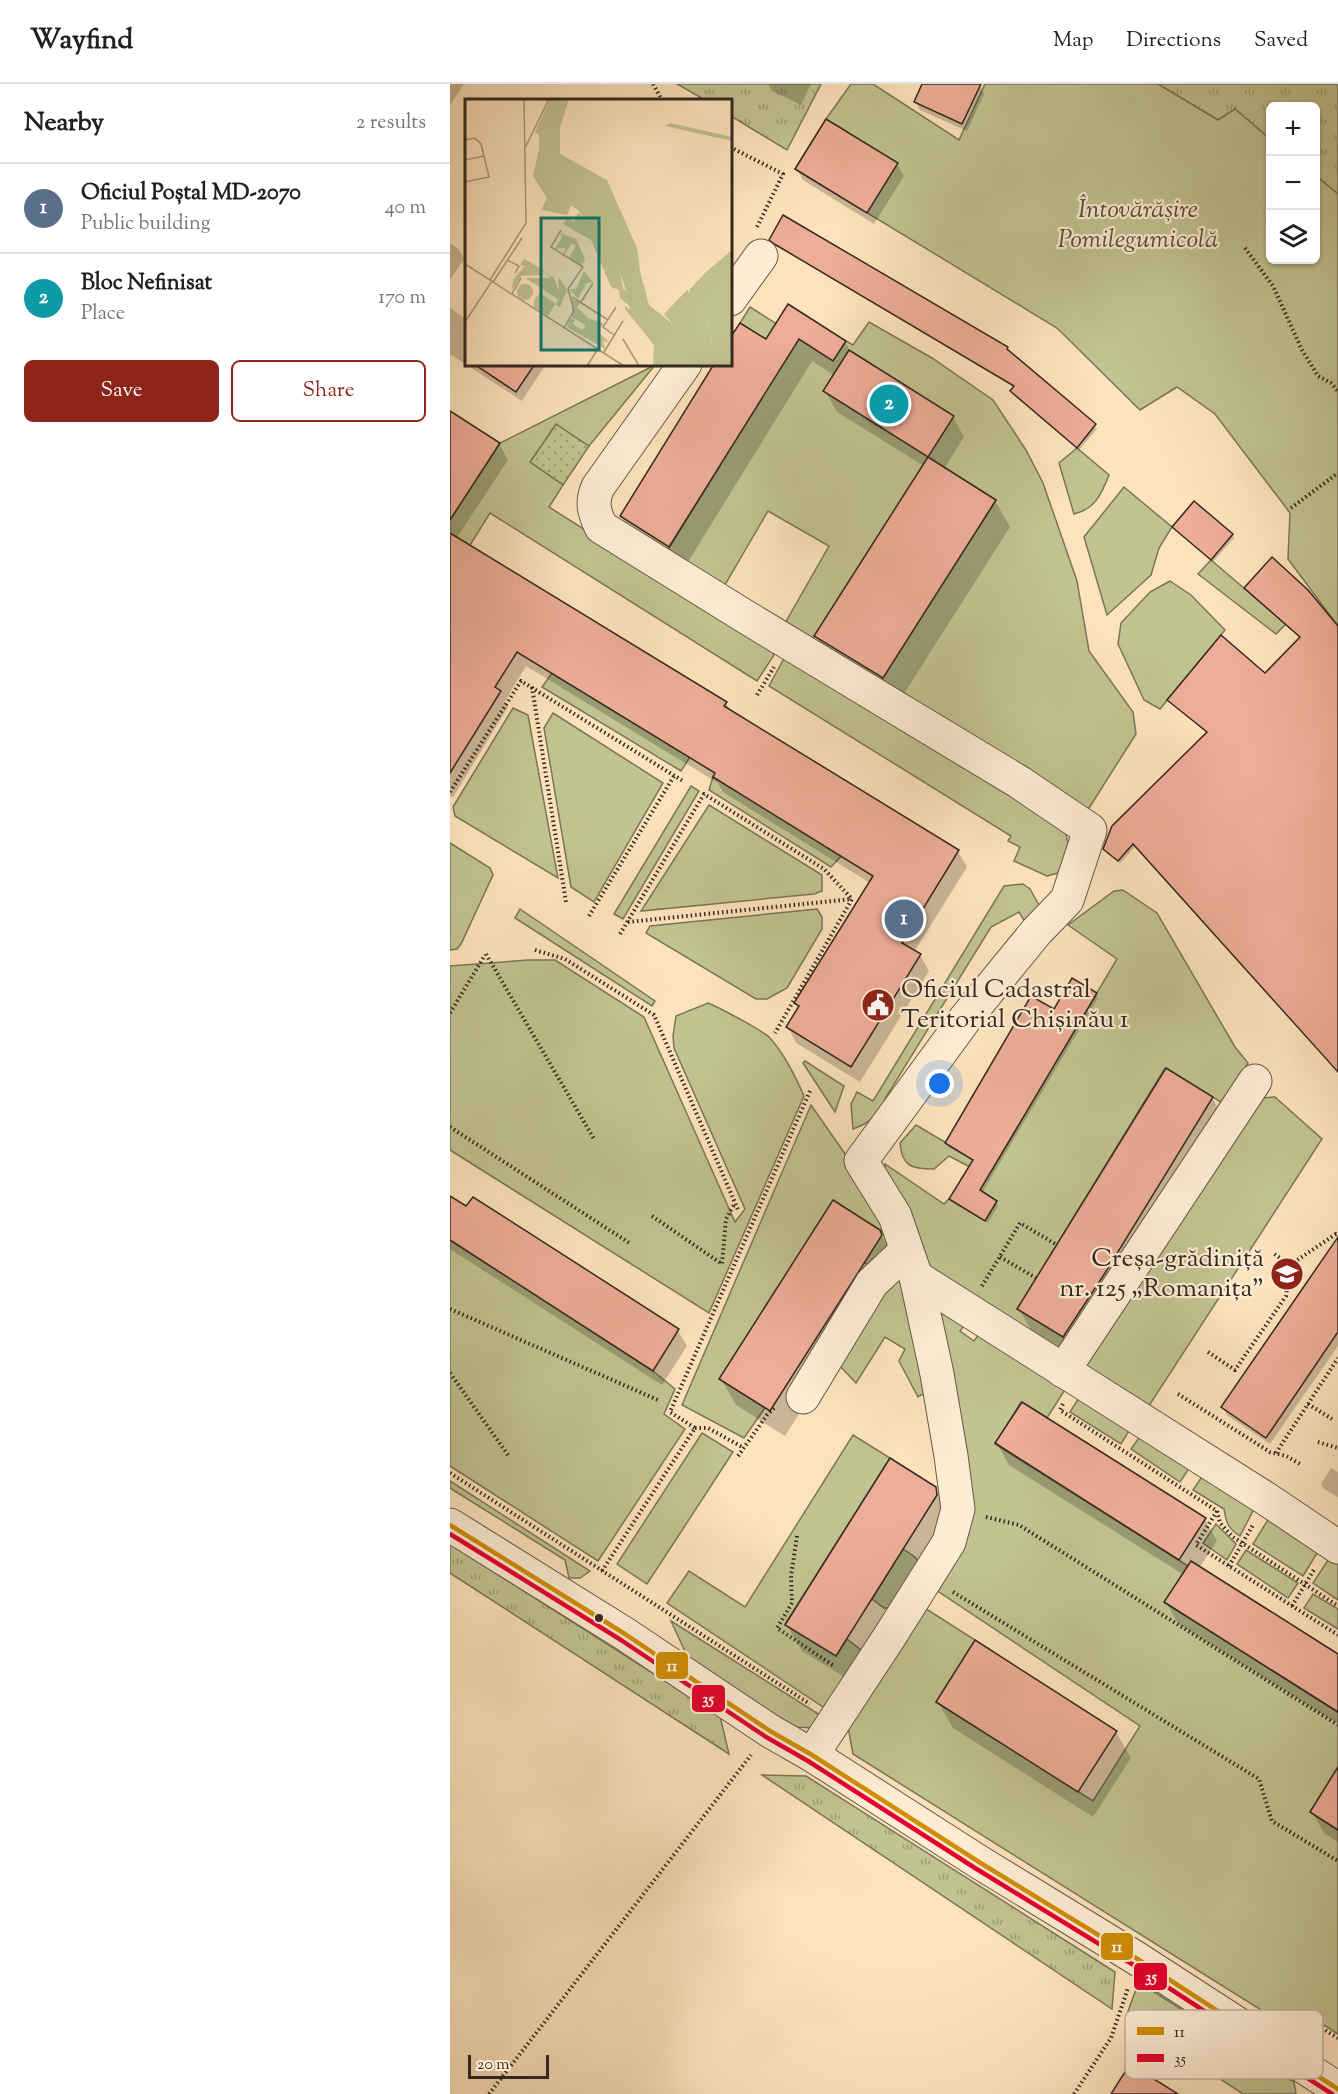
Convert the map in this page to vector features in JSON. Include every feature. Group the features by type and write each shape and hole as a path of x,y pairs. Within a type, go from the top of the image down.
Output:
{"street":[{"path":"732,296 761,256"},
{"path":"684,366 598,487 593,504 594,513 601,527 1019,782 1090,830 1067,900 1037,931 965,1019 861,1161 896,1216 911,1264 937,1374 958,1509 949,1542 812,1755"},
{"path":"1071,1375 1255,1081"},
{"path":"911,1264 968,1310 1334,1544"},
{"path":"790,1401 872,1283 911,1264"},
{"path":"450,1525 625,1634 770,1731 1136,1958 1211,2010"},
{"path":"1311,2079 1324,2088"}],"path":[{"path":"653,84 662,99"},
{"path":"732,148 783,174 758,223 754,236 761,256"},
{"path":"1245,248 1272,286 1302,350 1318,376 1331,383 1338,391"},
{"path":"1292,508 1338,473"},
{"path":"450,792 521,681 683,782"},
{"path":"532,687 566,902"},
{"path":"590,916 674,776"},
{"path":"620,934 704,794 824,869 852,899"},
{"path":"627,922 852,899"},
{"path":"775,1034 852,899"},
{"path":"534,950 565,958 654,1015 739,1212"},
{"path":"450,1013 486,954 594,1139"},
{"path":"744,1448 708,1428 695,1428 670,1412 810,1091"},
{"path":"450,1127 631,1244"},
{"path":"652,1215 722,1264 726,1219 735,1202"},
{"path":"968,1310 1020,1223 1057,1245"},
{"path":"1208,1352 1235,1370 1286,1296 1290,1264 1336,1234 1338,1235"},
{"path":"1272,1253 1290,1264"},
{"path":"1000,1257 1036,1278"},
{"path":"450,1309 658,1400"},
{"path":"1276,1454 1338,1358"},
{"path":"450,1373 508,1455"},
{"path":"1071,1375 1060,1410 1217,1511 1220,1523 1233,1538 1338,1606"},
{"path":"1178,1394 1270,1452 1287,1456 1302,1465"},
{"path":"738,1456 766,1415 790,1401"},
{"path":"1308,1404 1332,1419"},
{"path":"602,1571 695,1428"},
{"path":"1318,1442 1338,1448"},
{"path":"1229,1566 1268,1500"},
{"path":"958,1509 1019,1525 1338,1725"},
{"path":"1217,1511 1196,1545 1338,1635"},
{"path":"797,1536 791,1576 792,1603 777,1628 860,1683"},
{"path":"1292,1606 1334,1544"},
{"path":"927,1576 1258,1779 1272,1821 1338,1862"},
{"path":"489,2094 770,1731"},
{"path":"1074,2094 1111,2038 1136,1958"}],"green space":[{"path":"677,84 821,84 787,150 732,117 732,99 703,99"},
{"name":"Întovărășire Pomilegumicolă","path":"851,84 873,84 959,140 985,84 1158,84 1218,120 1235,109 1266,136 1266,264 1320,264 1320,179 1338,194 1338,626 1288,559 1290,513 1215,414 1177,387 1140,410 1057,328 795,169"},
{"path":"1158,84 1338,84 1338,194 1320,179 1320,102 1266,102 1266,136 1235,109 1218,120"},
{"path":"750,307 833,360 846,341 853,345 869,322 932,358 993,400 1026,450 1043,483 1077,581 1089,651 1133,712 1136,734 1089,808 1080,811 878,685 996,500 928,457 810,643 784,625 829,546 768,511 722,590 664,556 720,466 754,332 740,323"},
{"path":"654,366 589,446 556,424 530,462 563,485 549,507 771,648 774,655 757,681 490,513 450,577 450,520 500,443"},
{"path":"556,424 589,446 563,485 530,462"},
{"path":"1077,448 1109,475 1092,505 1074,514 1059,463"},
{"path":"1124,487 1172,527 1159,548 1151,575 1107,615 1084,537"},
{"path":"1211,560 1286,624 1276,634 1198,574"},
{"path":"1170,581 1191,595 1225,630 1160,709 1144,700 1118,644 1121,623 1150,592"},
{"path":"787,653 1051,814 1066,834 1070,852 1058,873 1047,876 1014,861 1020,847 1008,841 1011,836 769,686"},
{"path":"552,673 690,757 681,771 542,687"},
{"path":"513,708 528,715 558,878 455,816 453,807"},
{"path":"553,713 663,783 594,902 571,887 544,728"},
{"path":"713,777 843,854 831,867 709,790"},
{"path":"691,786 699,791 623,919 614,914"},
{"path":"709,805 822,875 822,891 814,894 641,911"},
{"path":"450,843 490,868 493,875 461,944 457,949 450,950"},
{"path":"1023,884 1030,889 1040,907 1025,922 1019,912 991,927 880,1109 870,1121 853,1129 851,1104 857,1092 873,1101 1004,886"},
{"path":"1123,890 1157,913 1235,1047 1248,1063 1224,1104 1165,1068 1018,1308 1065,1338 1059,1348 1052,1351 923,1264 886,1184 885,1164 944,1204 949,1199 985,1220 997,1201 961,1179 970,1167 949,1156 934,1169 914,1167 903,1157 900,1143 916,1125 992,1170 1117,959 1068,925 1114,891"},
{"path":"520,909 655,1001 652,1006 515,918"},
{"path":"817,909 822,917 822,929 787,988 767,999 756,999 646,933 650,926"},
{"path":"555,960 644,1017 735,1222 745,1209 674,1048 676,1016 708,1003 766,1034 780,1051 793,1073 804,1096 709,1313 450,1150 450,966"},
{"path":"805,1061 844,1086 835,1112 803,1063"},
{"path":"1275,1097 1322,1139 1145,1412 1084,1366 1261,1098"},
{"path":"811,1105 843,1151 879,1210 889,1247 875,1267 864,1263 883,1232 833,1200 720,1379 765,1408 744,1438 682,1405"},
{"path":"450,1240 653,1371 675,1389 664,1414 685,1429 598,1561 450,1466"},
{"path":"899,1277 928,1391 918,1397 899,1361 905,1349 885,1337 856,1383 837,1363 886,1280"},
{"path":"952,1309 968,1320 960,1331 974,1341 982,1330 1068,1385 1047,1418 1021,1402 995,1444 1188,1566 1165,1603 1338,1712 1338,1771 1336,1770 1310,1812 1338,1830 1338,2034 1323,2024 1323,2010 1261,2010 853,1754 846,1716 917,1603 975,1640 936,1702 1093,1801 1140,1726 930,1586 968,1521 938,1312"},
{"path":"1082,1393 1132,1426 1121,1444 1070,1412"},
{"path":"1143,1432 1192,1464 1180,1482 1131,1449"},
{"path":"702,1433 733,1452 647,1584 617,1564"},
{"path":"853,1435 890,1458 785,1624 836,1656 847,1639 861,1650 862,1659 829,1711 667,1603 689,1571 745,1607"},
{"path":"1205,1472 1255,1507 1240,1536 1228,1525 1224,1509 1193,1490"},
{"path":"450,1481 590,1571 580,1578 569,1578 565,1560 450,1488"},
{"path":"1269,1518 1319,1550 1303,1576 1253,1544"},
{"path":"1216,1524 1236,1544 1227,1560 1203,1543"},
{"path":"450,1544 720,1716 729,1754 450,1573"},
{"path":"903,1549 915,1557 919,1563 890,1608 884,1608 872,1599"},
{"path":"1246,1550 1298,1583 1288,1598 1237,1564"},
{"path":"1330,1557 1338,1563 1338,1600 1313,1583"},
{"path":"1313,1594 1338,1609 1338,1629 1304,1608"},
{"path":"671,1621 820,1715 816,1728 794,1727 689,1660"},
{"path":"762,1775 806,1776 1115,1972 1112,2009"},
{"path":"1145,1986 1182,2010 1128,2010 1136,1989"},
{"path":"1220,2079 1289,2079 1294,2082 1296,2094 1243,2094"}],"building":[{"path":"922,84 981,84 962,124 914,102"},
{"path":"826,119 898,163 867,213 795,169"},
{"path":"783,215 1008,347 1007,349 1096,424 1077,448 1010,391 1014,386 769,240"},
{"path":"788,304 846,341 833,361 799,339 669,547 620,516 713,366 732,366 732,335 740,323 766,339"},
{"path":"849,350 954,416 928,457 823,391"},
{"path":"477,366 534,366 516,392"},
{"path":"450,411 500,443 450,520"},
{"path":"928,457 996,500 883,678 814,636"},
{"path":"1194,501 1233,534 1211,560 1172,527"},
{"path":"450,533 727,702 724,706 959,850 902,943 921,954 851,1067 786,1027 799,1006 794,1003 873,876 713,777 715,773 517,652 495,687 501,691 450,773"},
{"path":"1272,557 1308,590 1338,626 1338,1072 1133,844 1118,861 1103,849 1112,826 1207,732 1167,700 1221,635 1265,673 1300,637 1244,588"},
{"path":"1072,978 1097,993 980,1190 997,1201 985,1221 949,1199 973,1160 945,1143 1031,996 1054,1009"},
{"path":"1166,1068 1213,1097 1063,1337 1017,1309"},
{"path":"450,1196 466,1206 473,1197 679,1329 653,1371 450,1240"},
{"path":"833,1200 880,1230 882,1235 770,1411 719,1379"},
{"path":"1338,1237 1338,1332 1266,1438 1221,1407"},
{"path":"1022,1402 1206,1518 1179,1560 995,1443"},
{"path":"890,1458 936,1487 937,1495 836,1656 785,1625"},
{"path":"1191,1561 1338,1654 1338,1712 1164,1602"},
{"path":"975,1640 1117,1731 1078,1792 936,1702"},
{"path":"1338,1767 1338,1830 1310,1812"},
{"path":"1125,2072 1125,2079 1154,2079 1178,2094 1111,2094"}],"transit line":[{"name":"11","path":"450,1525 625,1634 770,1731 812,1755 1216,2010"},
{"name":"35","path":"450,1534 621,1640 766,1737 808,1761 1203,2010"},
{"name":"35","path":"1309,2079 1332,2094"},
{"name":"11","path":"1323,2079 1338,2089"}],"place":[{"name":"Bloc Nefinisat","path":"889,404"},
{"name":"Oficiul Poștal MD-2070","path":"904,919"},
{"name":"Oficiul Cadastral Teritorial Chișinău 1","path":"878,1005"},
{"name":"Creșa-grădiniță nr. 125 „Romanița”","path":"1287,1274"}]}
